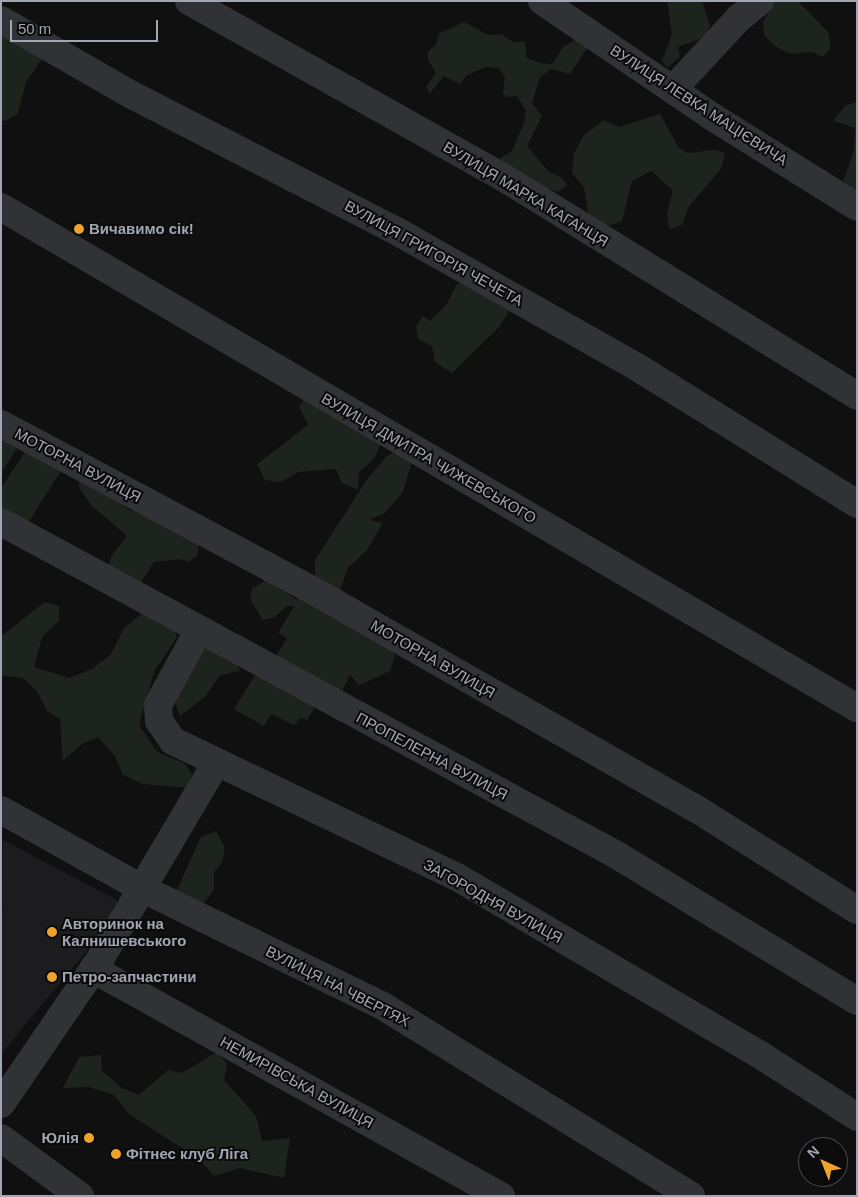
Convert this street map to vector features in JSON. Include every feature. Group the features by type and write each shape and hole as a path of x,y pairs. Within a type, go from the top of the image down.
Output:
{"street":[{"name":"ВУЛИЦЯ МАРКА КАГАНЦЯ","path":"189,1 500,176 857,396"},
{"name":"ВУЛИЦЯ ЛЕВКА МАЦІЄВИЧА","path":"542,1 673,89 857,208"},
{"path":"673,89 739,18 760,1"},
{"name":"ВУЛИЦЯ ГРИГОРІЯ ЧЕЧЕТА","path":"1,20 130,94 400,233 551,318 637,367 857,504"},
{"name":"ВУЛИЦЯ ДМИТРА ЧИЖЕВСЬКОГО","path":"1,207 857,708"},
{"name":"МОТОРНА ВУЛИЦЯ","path":"1,424 330,600 695,808 857,910"},
{"name":"ПРОПЕЛЕРНА ВУЛИЦЯ","path":"1,522 615,854 857,1001"},
{"name":"ЗАГОРОДНЯ ВУЛИЦЯ","path":"199,630 158,705 159,721 173,741 457,877 762,1056 857,1117"},
{"path":"1,1104 93,969 143,889 216,763"},
{"name":"ВУЛИЦЯ НА ЧВЕРТЯХ","path":"1,810 143,889 382,1004 691,1196"},
{"name":"НЕМИРІВСЬКА ВУЛИЦЯ","path":"93,969 501,1196"},
{"path":"1,1138 80,1196"}],"shaded area":[{"path":"667,1 702,1 710,25 705,37 678,47 680,57 667,68 662,61 672,34"},
{"path":"775,1 798,1 828,32 831,47 823,57 812,52 790,54 775,46 764,35 763,22"},
{"path":"464,22 488,35 501,34 513,42 525,42 527,58 541,63 552,64 564,46 581,37 587,48 570,74 551,69 540,77 532,103 542,116 527,146 548,171 562,178 567,186 557,192 539,185 498,160 512,151 524,123 526,111 517,96 506,97 503,93 505,77 499,68 486,67 467,75 460,84 444,76 430,93 426,87 436,73 428,60 428,52 437,43 438,34"},
{"path":"1,31 44,56 26,82 18,113 6,121 1,120"},
{"path":"857,102 857,189 841,188 854,150 855,128 833,121 845,106"},
{"path":"660,114 679,148 687,153 715,150 725,153 721,169 689,206 682,225 669,229 667,214 673,190 651,171 632,181 622,221 607,226 589,218 584,187 572,173 574,153 584,135 604,120 619,127"},
{"path":"457,284 477,284 508,298 508,313 499,327 452,373 435,362 432,346 418,339 416,326 423,316 430,321 446,305"},
{"path":"307,397 381,443 374,459 359,472 358,490 342,483 336,469 298,472 281,482 265,480 257,464 308,425 299,406"},
{"path":"1,436 19,445 1,473"},
{"path":"401,448 412,461 403,492 385,513 369,520 383,523 367,550 348,568 339,592 315,583 315,560 366,481 387,456"},
{"path":"26,450 64,466 23,531 1,520 1,488"},
{"path":"81,474 129,510 159,520 199,545 197,556 189,562 180,559 154,562 134,593 106,572 112,555 127,536 90,504 79,487"},
{"path":"266,580 297,600 301,594 389,642 395,656 390,671 359,685 350,675 341,694 276,656 287,638 278,633 294,606 287,606 275,617 263,620 250,599 252,589"},
{"path":"45,602 59,606 59,621 42,637 34,667 69,678 92,669 111,654 125,627 144,612 171,621 177,637 154,672 139,725 157,752 184,763 192,774 188,788 143,784 123,775 115,756 98,737 82,744 63,761 60,719 47,711 37,691 23,678 1,675 1,636"},
{"path":"186,648 216,648 235,661 240,671 220,675 205,697 180,716 170,689"},
{"path":"255,675 316,705 307,720 300,718 294,725 271,714 264,726 234,709"},
{"path":"216,831 225,848 222,862 214,872 214,890 200,908 176,892 201,837"},
{"name":"Авторинок на Калнишевського","path":"3,840 117,900 119,912 1,1054"},
{"path":"217,1052 227,1064 224,1080 256,1116 262,1141 290,1138 284,1178 240,1168 214,1176 199,1159 129,1114 114,1095 89,1087 63,1088 79,1057 101,1055 102,1071 122,1088 139,1095 168,1070 182,1073"}],"place":[{"name":"Вичавимо сік!","path":"79,229"},
{"name":"Авторинок на Калнишевського","path":"52,932"},
{"name":"Петро-запчастини","path":"52,977"},
{"name":"Юлія","path":"89,1138"},
{"name":"Фітнес клуб Ліга","path":"116,1154"}]}
